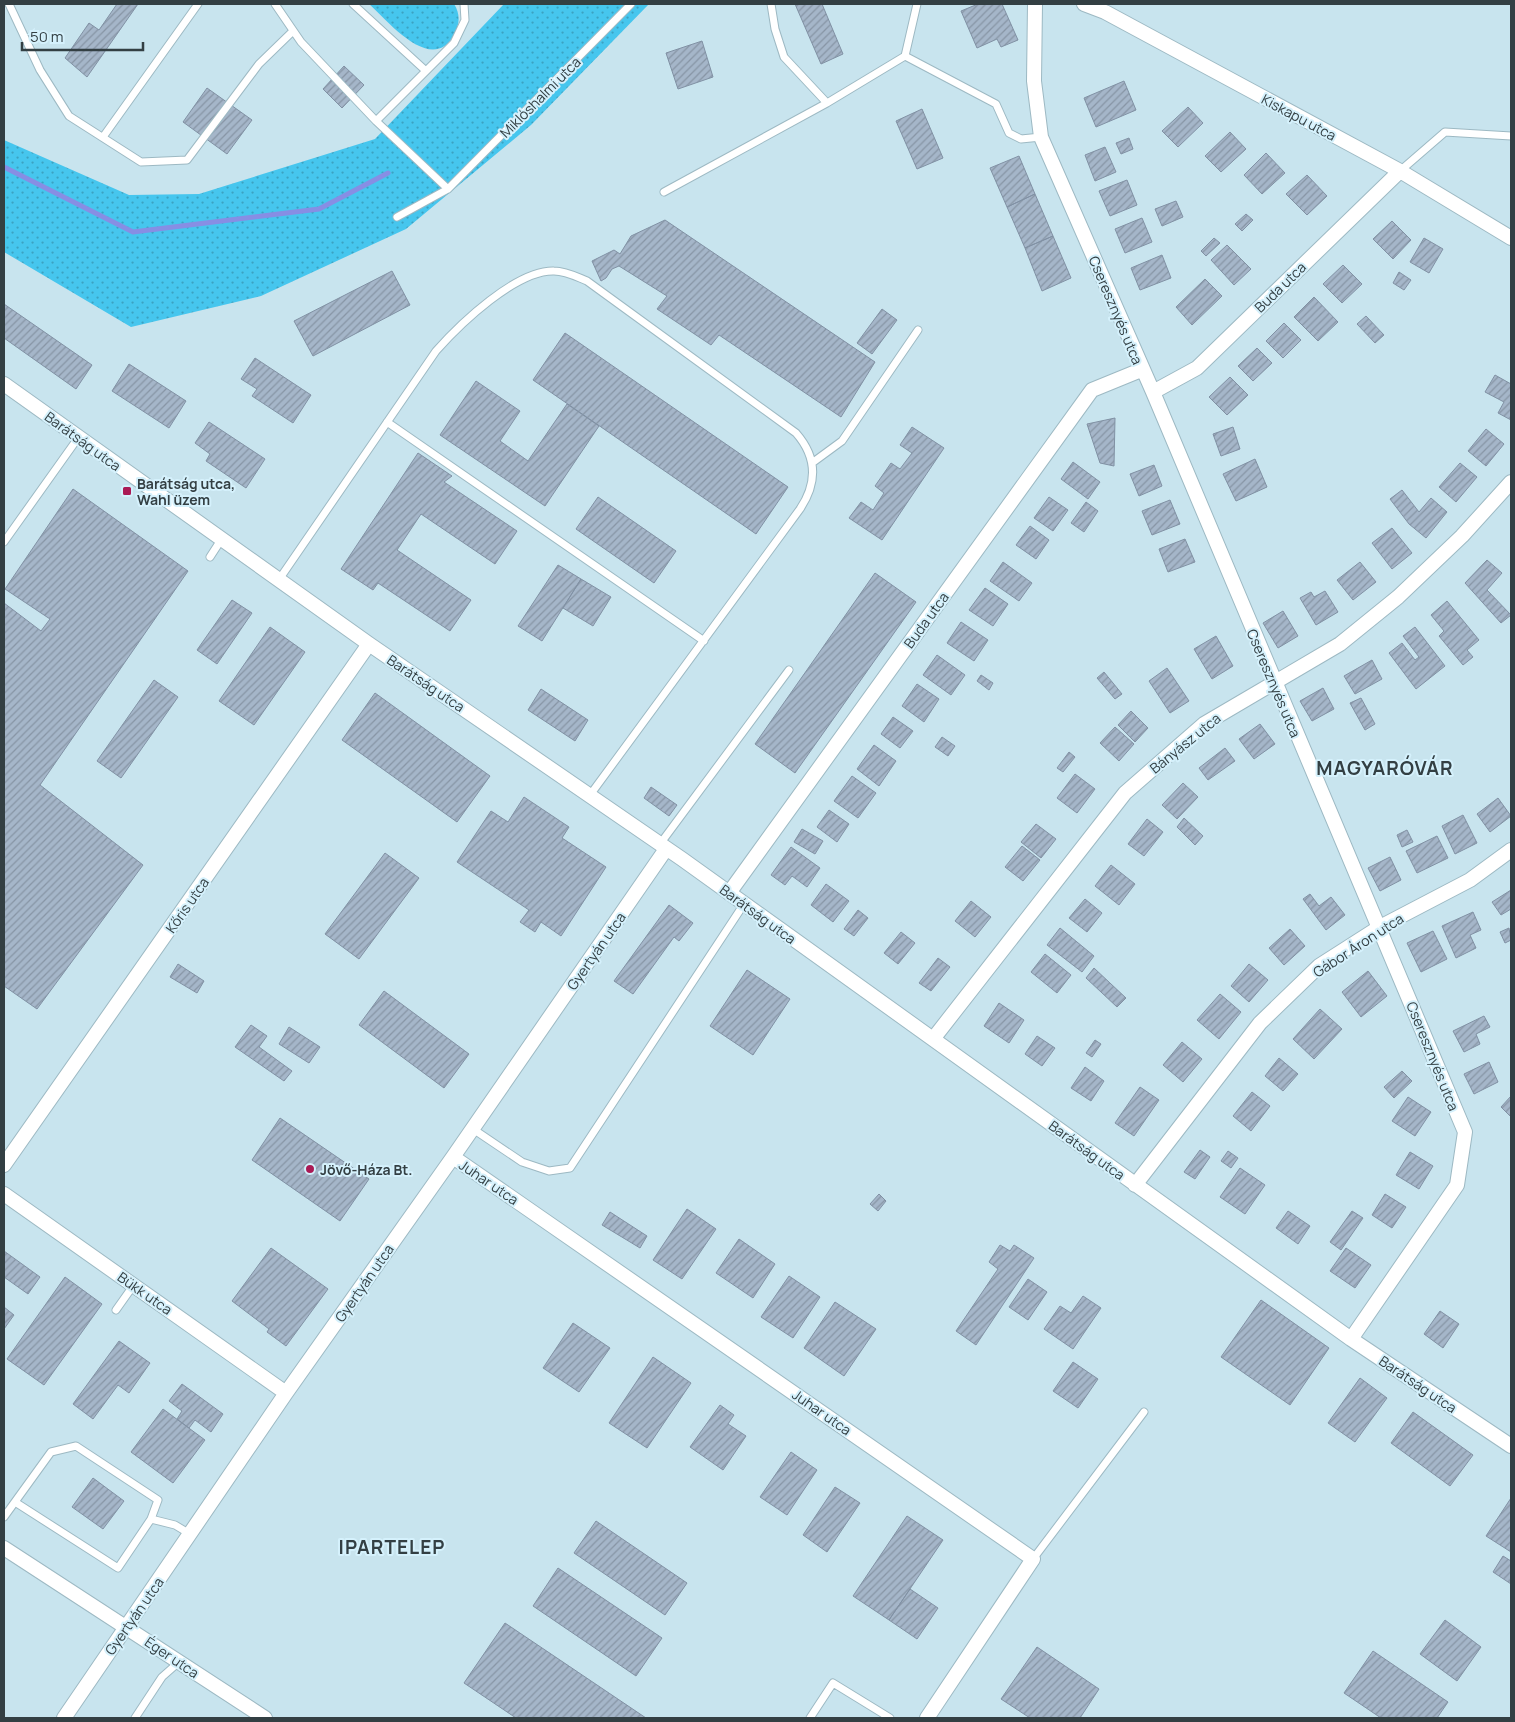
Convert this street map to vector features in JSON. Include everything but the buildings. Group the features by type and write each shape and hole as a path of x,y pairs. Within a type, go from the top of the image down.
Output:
{"street":[{"name":"Cseresznyés utca","path":"1034,4 1034,82 1041,137 1152,392 1273,682 1380,927 1465,1132 1457,1185 1351,1339"},
{"name":"Kiskapu utca","path":"1084,4 1105,12 1400,172 1511,238"},
{"name":"Buda utca","path":"1152,392 1197,368 1400,172"},
{"name":"Buda utca","path":"729,893 1092,390 1142,370"},
{"name":"Barátság utca","path":"4,384 278,581 590,795 729,893 1351,1339 1511,1446"},
{"name":"Bányász utca","path":"934,1039 1125,793 1204,724 1340,644 1398,597 1462,536 1511,482"},
{"name":"Kőris utca","path":"4,1165 369,644"},
{"name":"Gyertyán utca","path":"64,1718 128,1628 286,1392 473,1129 663,847"},
{"name":"Gábor Áron utca","path":"1135,1185 1260,1023 1320,966 1380,927 1470,880 1511,850"},
{"name":"Juhar utca","path":"453,1157 1033,1559"},
{"name":"Bükk utca","path":"4,1194 286,1392"},
{"name":"Éger utca","path":"4,1548 265,1718"},
{"path":"928,1718 1033,1559"}],"lane":[{"path":"9,4 40,70 70,116 141,162 187,160 259,64 294,31"},
{"path":"102,137 198,4"},
{"path":"275,4 301,42 376,121 448,189"},
{"path":"353,4 426,70"},
{"path":"376,121 454,43 463,28 466,11 464,4"},
{"name":"Miklóshalmi utca","path":"398,217 448,189 632,4"},
{"path":"770,4 775,29 784,57 827,103"},
{"path":"664,192 827,103 905,56 917,4"},
{"path":"905,56 996,104 1009,133 1022,139 1041,137"},
{"path":"1400,172 1445,132 1511,136"},
{"path":"278,581 436,351 457,327 522,280 554,271 587,281 796,433 807,445 812,463 813,479 810,494 590,795"},
{"path":"812,463 842,440 918,330"},
{"path":"387,422 704,641"},
{"path":"4,542 78,438"},
{"path":"210,557 222,540"},
{"path":"663,847 789,670"},
{"path":"473,1129 522,1162 549,1171 570,1168 744,904"},
{"path":"116,1310 134,1286"},
{"path":"1033,1559 1144,1412"},
{"path":"4,1517 51,1452 76,1446 158,1500 151,1520 118,1568 15,1502"},
{"path":"151,1520 175,1525 190,1535"},
{"path":"135,1718 162,1677 179,1662"},
{"path":"810,1718 833,1683 890,1718"}],"shaded area":[{"path":"369,4 454,4 459,18 458,26 446,45 435,49 423,48 399,32"},
{"path":"504,4 649,4 531,125 406,229 261,296 131,327 4,252 4,140 129,195 199,194 375,139"}],"waterway":[{"path":"4,167 133,232 319,209 388,173"}],"place":[{"name":"Barátság utca, Wahl üzem","path":"127,491"},
{"name":"Jövő-Háza Bt.","path":"310,1169"}],"district":[{"name":"MAGYARÓVÁR","path":"1385,768"},
{"name":"IPARTELEP","path":"392,1547"}]}
